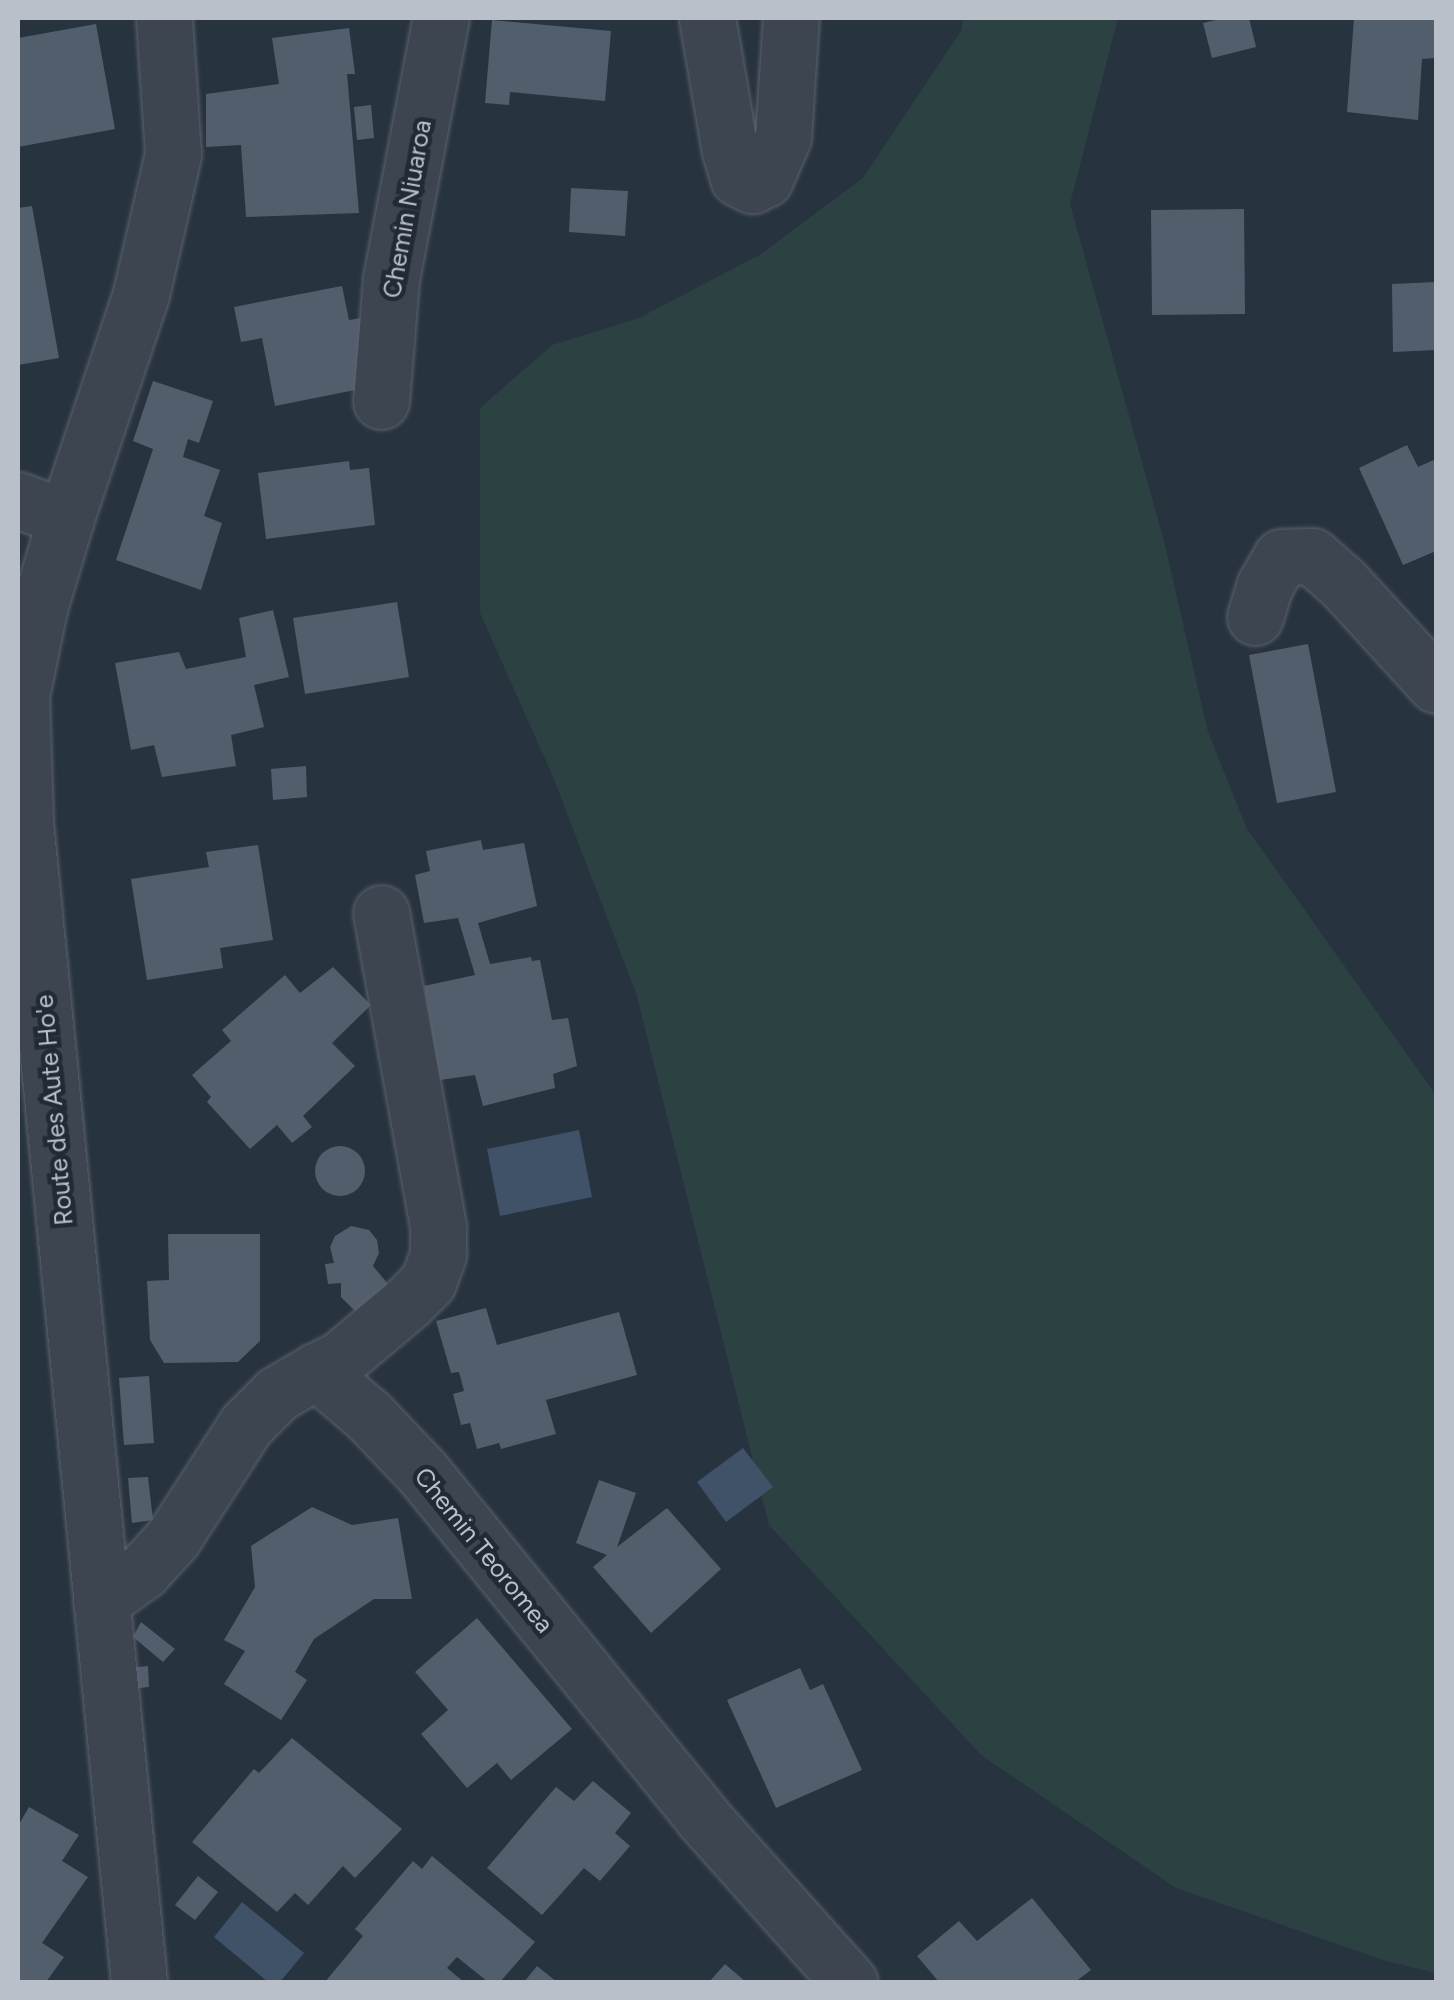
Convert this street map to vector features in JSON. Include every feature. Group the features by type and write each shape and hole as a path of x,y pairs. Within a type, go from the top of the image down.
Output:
{"street":[{"name":"Route des Aute Ho'e","path":"139,1982 25,821 21,696 39,608 42,509 141,294 173,154 164,18"},
{"name":"Chemin Niuaroa","path":"381,401 391,279 441,18"},
{"path":"707,18 730,151 738,178 752,185 766,179 783,138 791,18"},
{"path":"1256,618 1265,585 1281,558 1312,556 1343,583 1436,685"},
{"path":"101,1602 142,1570 173,1538 246,1425 278,1394 339,1360 428,1282 438,1254 438,1226 381,913"},
{"name":"Chemin Teoromea","path":"316,1370 369,1416 422,1473 703,1818 848,1982"}],"green space":[{"path":"963,18 1118,18 1070,204 1164,541 1208,732 1247,829 1436,1095 1436,1973 1386,1961 1176,1888 981,1755 769,1525 636,993 553,777 480,613 480,408 552,345 639,318 761,254 863,178 961,31"}],"water":[{"path":"579,1130 592,1197 500,1216 487,1149"},
{"path":"743,1448 773,1487 726,1522 697,1482"},
{"path":"242,1902 304,1953 280,1982 268,1982 214,1937"}],"building":[{"path":"1249,18 1256,47 1212,58 1203,23"},
{"path":"1354,18 1436,18 1436,58 1422,59 1418,120 1347,112"},
{"path":"492,20 611,31 605,101 510,92 509,105 485,103"},
{"path":"96,24 115,129 18,147 18,38"},
{"path":"349,28 355,74 347,74 359,213 246,217 241,145 206,147 206,94 279,84 272,38"},
{"path":"371,105 374,138 357,140 354,107"},
{"path":"571,188 628,191 625,236 569,232"},
{"path":"32,206 59,358 18,365 18,208"},
{"path":"1244,209 1245,314 1152,315 1151,210"},
{"path":"1436,282 1436,350 1393,352 1392,284"},
{"path":"342,286 349,320 361,318 360,389 275,406 262,338 241,342 234,307"},
{"path":"153,381 213,401 199,443 188,439 183,457 220,470 204,516 222,523 201,590 116,560 153,449 133,441"},
{"path":"1407,445 1418,467 1436,459 1436,551 1403,565 1359,468"},
{"path":"349,461 350,470 369,468 375,525 266,539 258,473"},
{"path":"397,602 409,677 305,694 293,618"},
{"path":"273,610 289,677 254,685 264,727 231,735 236,766 162,777 154,745 131,750 115,663 179,652 186,669 246,657 239,618"},
{"path":"1308,644 1336,792 1277,803 1249,655"},
{"path":"306,766 307,797 273,800 271,769"},
{"path":"481,840 483,850 524,843 537,906 478,923 490,964 531,957 532,961 540,960 552,1020 568,1018 577,1066 553,1074 555,1088 483,1106 475,1075 440,1080 424,986 475,975 458,918 424,923 415,875 430,871 426,851"},
{"path":"258,845 273,940 220,948 223,968 147,980 131,879 209,867 206,852"},
{"path":"333,967 371,1005 332,1043 355,1066 303,1116 312,1127 292,1143 277,1125 250,1149 207,1102 211,1097 192,1075 231,1041 222,1030 285,975 300,993"},
{"path":"340,1146 357,1154 365,1171 357,1188 340,1196 323,1188 315,1171 323,1154"},
{"path":"351,1226 369,1230 377,1240 379,1253 373,1266 388,1284 355,1311 341,1297 341,1283 328,1284 325,1264 334,1263 330,1247 335,1236"},
{"path":"168,1234 260,1234 260,1341 238,1362 164,1363 150,1340 147,1281 169,1280"},
{"path":"486,1308 497,1345 619,1312 637,1375 546,1400 556,1434 501,1449 499,1443 477,1449 470,1423 461,1425 453,1394 464,1391 459,1372 451,1373 436,1321"},
{"path":"149,1376 154,1443 124,1445 119,1378"},
{"path":"148,1477 153,1520 132,1523 128,1478"},
{"path":"599,1480 636,1493 617,1547 667,1508 721,1569 651,1633 593,1567 607,1555 576,1543"},
{"path":"312,1507 352,1525 398,1518 412,1599 374,1599 314,1639 295,1672 307,1680 281,1720 224,1684 245,1651 224,1640 255,1587 251,1546"},
{"path":"477,1618 572,1729 511,1780 497,1763 467,1788 421,1734 448,1710 415,1672"},
{"path":"141,1622 175,1649 163,1662 133,1637"},
{"path":"148,1666 149,1687 130,1689 128,1668"},
{"path":"800,1668 810,1690 823,1684 862,1770 776,1808 727,1700"},
{"path":"292,1738 402,1829 355,1878 343,1866 308,1905 295,1893 277,1912 192,1842 254,1769 259,1773"},
{"path":"593,1781 631,1813 615,1833 630,1846 600,1881 584,1868 542,1915 487,1868 556,1787 574,1801"},
{"path":"29,1807 79,1835 62,1861 88,1877 42,1943 64,1957 46,1982 18,1982 18,1826"},
{"path":"432,1856 535,1942 500,1982 488,1982 457,1957 447,1968 464,1982 325,1982 363,1936 355,1929 413,1861 422,1869"},
{"path":"198,1876 218,1892 195,1920 175,1905"},
{"path":"1032,1898 1091,1970 1075,1982 939,1982 917,1956 959,1921 977,1941"},
{"path":"725,1964 746,1982 709,1982"},
{"path":"537,1966 557,1982 524,1982"}]}
